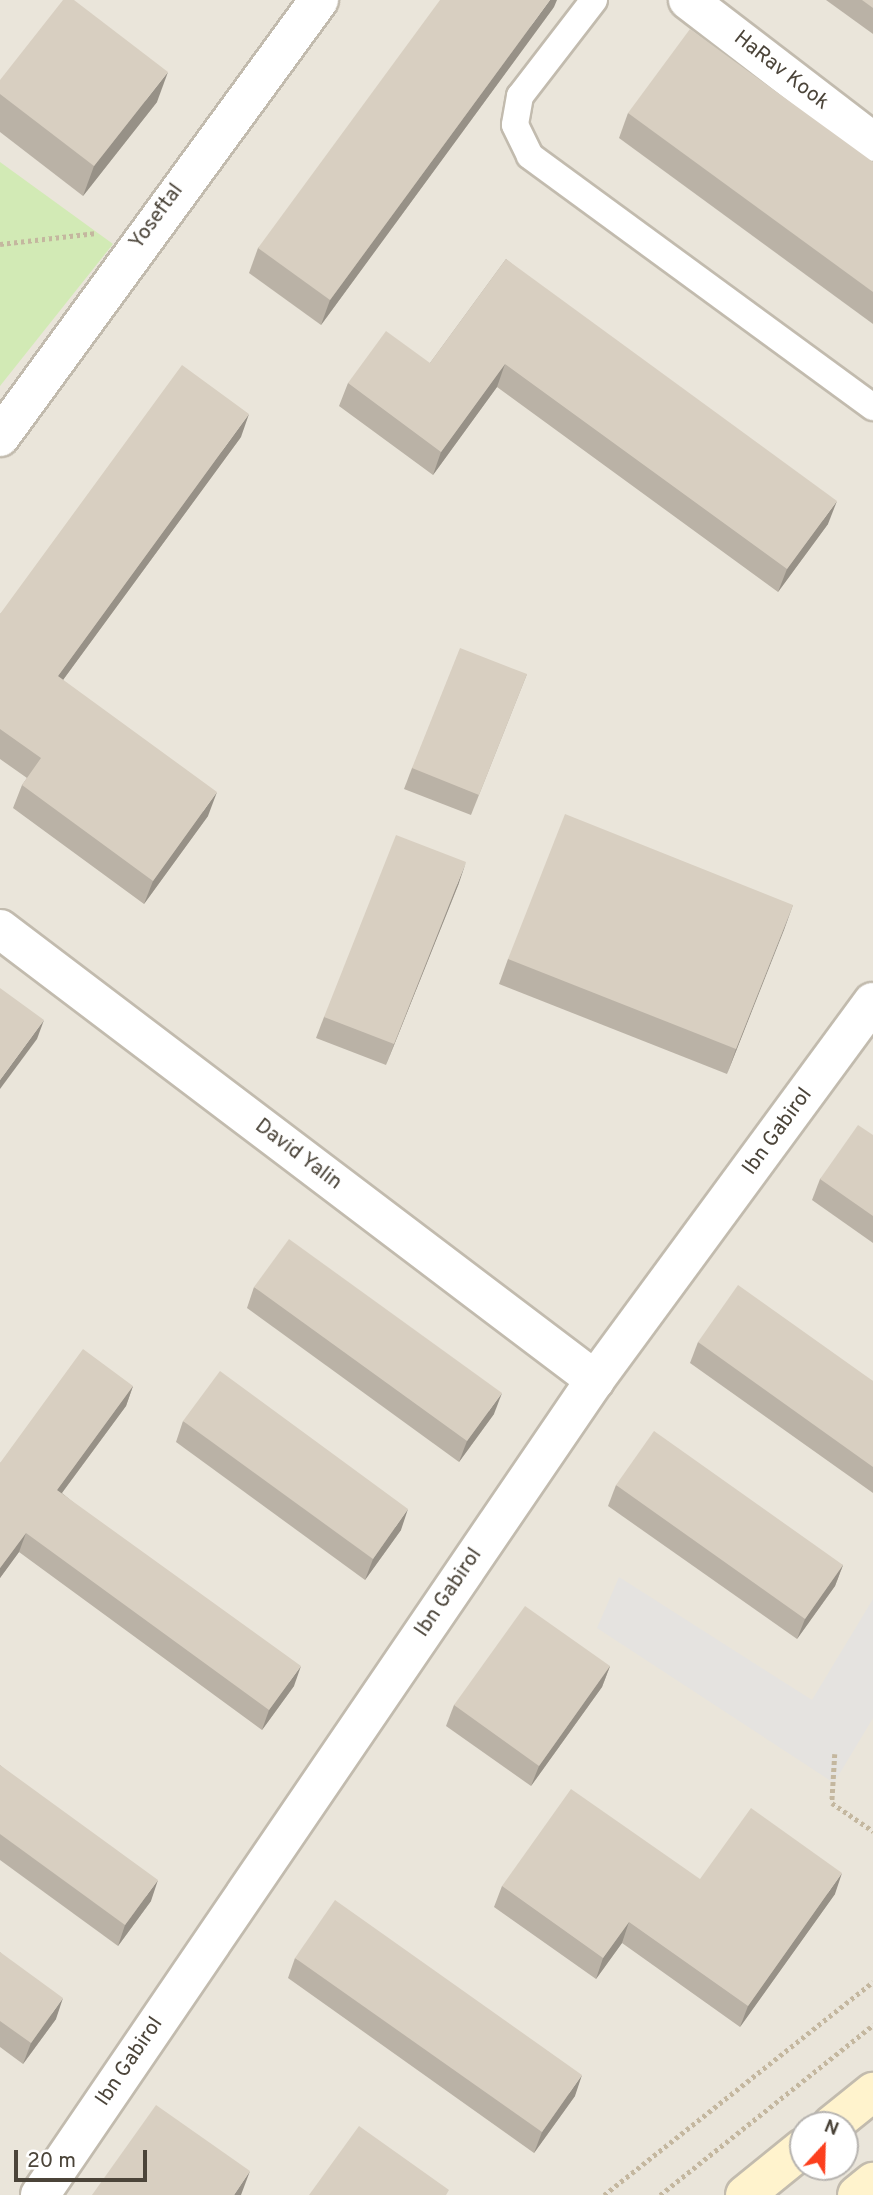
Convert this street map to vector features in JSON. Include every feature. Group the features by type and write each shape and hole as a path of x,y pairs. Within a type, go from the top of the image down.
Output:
{"street":[{"name":"Yoseftal","path":"0,437 149,227 319,0"},
{"name":"HaRav Kook","path":"688,0 873,142"},
{"name":"David Yalin","path":"0,929 596,1380"},
{"name":"Ibn Gabirol","path":"40,2195 596,1380 873,1002"},
{"path":"849,2111 873,2092"},
{"path":"745,2195 789,2159"},
{"path":"858,2195 873,2182"}],"lane":[{"path":"594,0 520,96 515,125 530,156 873,407"}],"path":[{"path":"0,244 149,227"},
{"path":"835,1754 832,1803 873,1831"},
{"path":"604,2195 873,1982"},
{"path":"660,2195 873,2025"}],"shaded area":[{"path":"0,0 873,0 873,2195 0,2195"},
{"path":"619,1577 812,1700 873,1599 873,1718 834,1783 597,1628"}],"green space":[{"path":"0,162 113,244 0,386"}],"building":[{"path":"63,0 74,0 168,72 94,166 0,94 0,80"},
{"path":"440,0 550,0 330,300 258,248"},
{"path":"862,0 873,0 873,8"},
{"path":"690,29 873,162 873,292 628,113"},
{"path":"506,259 837,501 787,569 505,364 441,452 348,383 386,331 430,363"},
{"path":"182,365 249,414 58,676 217,792 153,881 22,785 41,758 0,729 0,614"},
{"path":"460,648 527,674 479,795 412,768"},
{"path":"565,814 793,905 736,1049 508,959"},
{"path":"396,835 466,862 394,1044 324,1017"},
{"path":"0,988 44,1020 0,1080"},
{"path":"858,1125 873,1135 873,1216 820,1179"},
{"path":"289,1239 502,1393 467,1441 254,1287"},
{"path":"738,1285 873,1381 873,1467 698,1342"},
{"path":"83,1349 133,1386 57,1490 301,1666 269,1710 26,1533 0,1568 0,1463"},
{"path":"220,1371 408,1509 373,1559 183,1421"},
{"path":"654,1431 843,1565 805,1619 616,1485"},
{"path":"525,1606 610,1666 539,1766 454,1705"},
{"path":"0,1765 158,1880 125,1925 0,1834"},
{"path":"571,1789 700,1879 751,1808 842,1873 748,2006 629,1922 603,1958 502,1886"},
{"path":"335,1900 582,2075 542,2132 295,1958"},
{"path":"0,1952 63,1998 31,2043 0,2021"},
{"path":"156,2105 250,2171 234,2195 92,2195"},
{"path":"359,2126 449,2190 446,2195 309,2195"}]}
